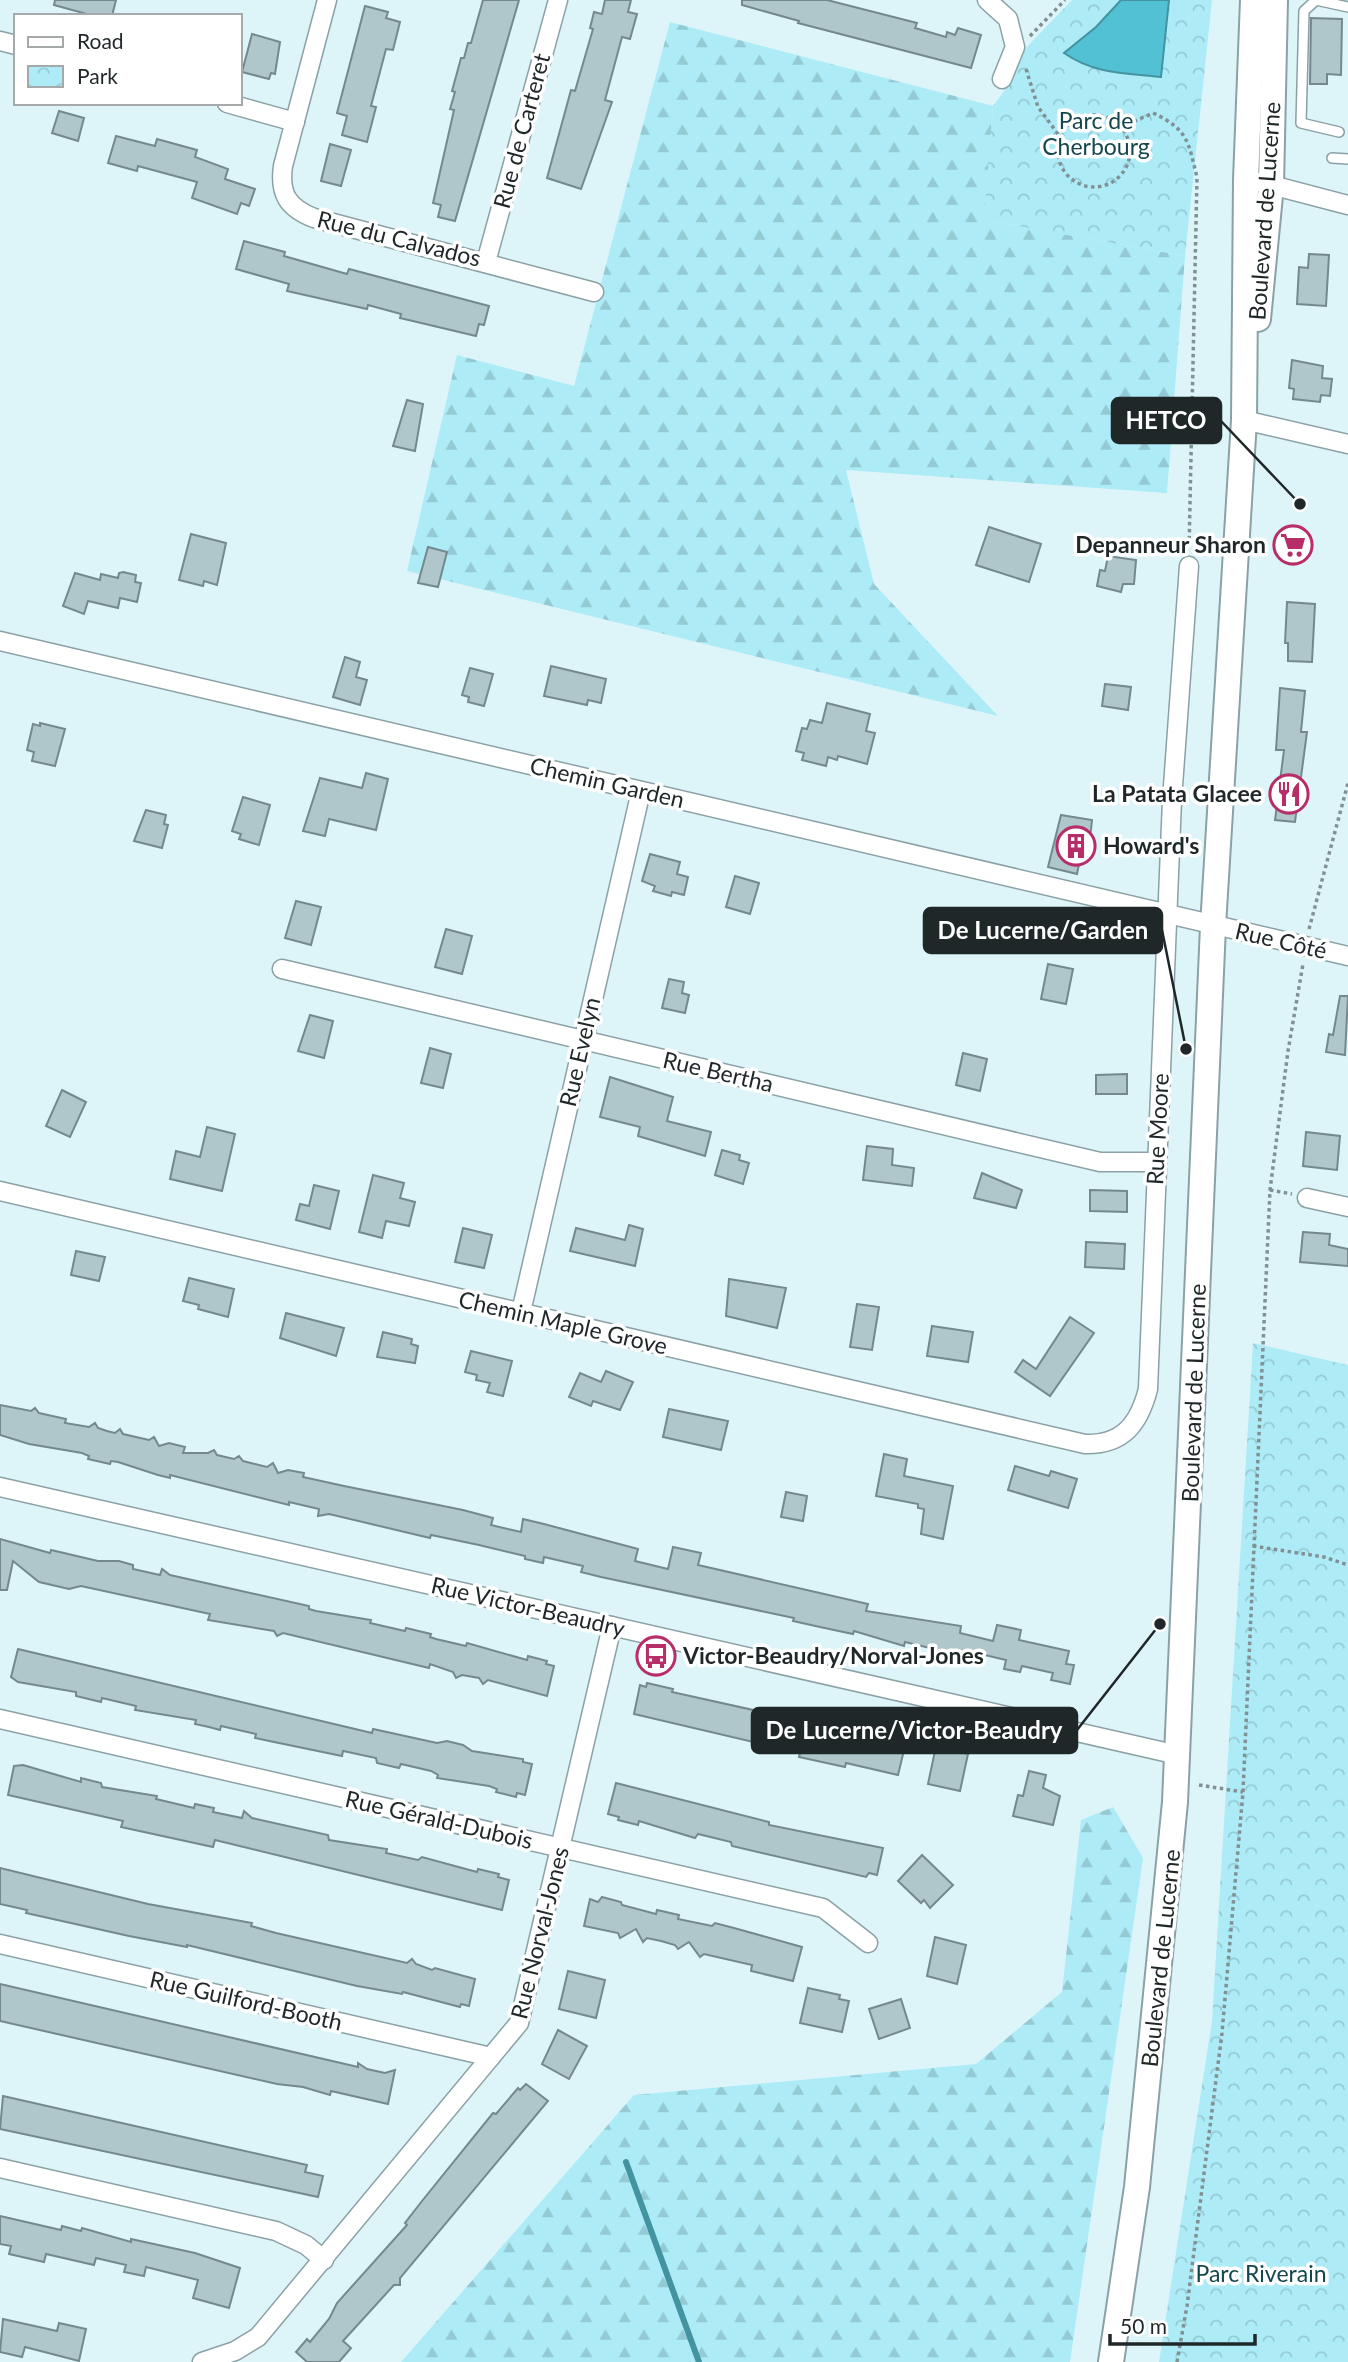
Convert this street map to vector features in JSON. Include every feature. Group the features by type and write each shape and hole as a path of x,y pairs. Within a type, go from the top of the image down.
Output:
{"main road":[{"name":"Boulevard de Lucerne","path":"1111,2362 1136,2187 1163,1954 1178,1755 1213,926 1244,420 1246,180 1253,0"},
{"name":"Boulevard de Lucerne","path":"1244,420 1265,266 1271,184 1275,0"}],"street":[{"name":"Rue du Calvados","path":"327,0 281,180 283,194 300,213 594,292"},
{"name":"Rue de Carteret","path":"486,262 558,0"},
{"path":"987,0 1008,19 1015,47 1002,79"},
{"path":"234,105 295,122"},
{"path":"1246,180 1348,205"},
{"path":"1244,420 1348,444"},
{"name":"Rue Moore","path":"1125,1434 1143,1409 1147,1389 1172,800 1189,566"},
{"name":"Chemin Garden","path":"0,641 1213,926"},
{"name":"Rue Evelyn","path":"521,1312 641,791"},
{"name":"Rue Côté","path":"1213,926 1348,956"},
{"name":"Rue Bertha","path":"282,969 1100,1161 1156,1162"},
{"name":"Chemin Maple Grove","path":"0,1191 1084,1444 1100,1445 1125,1434"},
{"path":"1307,1198 1348,1207"},
{"name":"Rue Victor-Beaudry","path":"0,1487 1178,1755"},
{"name":"Rue Norval-Jones","path":"202,2362 234,2351 258,2337 512,2035 524,2009 612,1626"},
{"name":"Rue Gérald-Dubois","path":"0,1719 823,1908 868,1943"},
{"name":"Rue Guilford-Booth","path":"0,1944 491,2057"},
{"path":"0,2168 276,2231 299,2241 324,2260"}],"lane":[{"path":"1339,132 1301,123 1304,11 1316,0 1348,7"},
{"path":"1332,158 1348,159"}],"path":[{"path":"1061,138 1038,107 1015,47 1065,0"},
{"path":"1121,127 1153,113 1171,122 1186,135 1197,177 1189,566"},
{"path":"1083,117 1104,117 1121,127 1127,135 1130,155 1122,174 1106,186 1085,186 1068,176 1059,158 1061,138 1074,122 1083,117"},
{"path":"1177,2362 1189,2292 1222,2033 1243,1792 1270,1189 1287,1051 1311,918 1348,783"},
{"path":"1253,1546 1324,1556 1348,1565"},
{"path":"1199,1785 1243,1792"}],"green space":[{"name":"Parc de Cherbourg","path":"1072,0 1212,0 1185,256 984,220 993,106 1007,87 1019,55"},
{"path":"670,22 993,106 985,220 1185,256 1167,493 846,470 874,584 998,716 407,571 457,355 574,386"},
{"name":"Parc Riverain","path":"1253,1343 1348,1365 1348,2362 1159,2362 1212,2021"},
{"path":"1113,1807 1143,1858 1070,2362 401,2362 634,2095 976,2064 1062,1992 1081,1820"}],"shaded area":[{"path":"1121,0 1169,0 1161,77 1098,69 1064,53 1096,27"}],"building":[{"path":"55,0 116,0 112,14 87,14 54,5"},
{"path":"483,0 519,0 455,221 438,217 441,205 433,203 454,110 450,109 455,92 452,91 461,58 464,58 468,43 471,43"},
{"path":"605,0 631,0 628,12 637,14 630,39 622,37 605,100 612,102 581,189 547,178 571,90 575,91 593,29 590,28 594,12 602,14"},
{"path":"742,0 827,0 917,23 915,28 946,37 947,32 955,35 958,28 981,35 971,68 798,23 799,21 742,5"},
{"path":"365,6 388,12 386,18 400,22 393,50 386,49 371,106 376,107 367,142 342,135 347,116 337,113"},
{"path":"1311,18 1342,19 1341,75 1327,74 1327,84 1310,84"},
{"path":"252,34 280,42 275,74 271,73 269,79 242,72"},
{"path":"59,111 84,118 78,141 52,133"},
{"path":"116,136 155,146 157,139 197,150 195,157 228,169 225,179 255,189 249,206 241,203 237,214 192,198 197,182 138,166 137,171 108,163"},
{"path":"330,144 351,150 341,186 321,181"},
{"path":"244,241 347,274 349,269 489,306 484,325 479,324 476,336 400,318 401,314 368,305 367,309 287,291 289,284 236,269"},
{"path":"1309,254 1329,255 1326,306 1297,304 1299,267 1308,268"},
{"path":"1292,360 1323,366 1322,378 1332,379 1330,396 1321,395 1320,402 1293,399 1294,389 1289,388"},
{"path":"407,400 423,404 415,451 393,446"},
{"path":"989,527 1041,544 1029,582 976,565"},
{"name":"Depanneur Sharon","path":"1281,531 1309,535 1306,558 1278,555"},
{"path":"191,534 226,543 217,585 204,581 203,586 179,580"},
{"path":"428,547 447,552 438,587 418,583"},
{"path":"1108,556 1136,560 1134,584 1123,584 1121,592 1097,586 1100,570 1105,571"},
{"path":"75,573 100,580 101,574 118,578 119,573 136,575 135,582 141,583 137,602 120,598 118,608 88,601 84,614 63,606"},
{"path":"1287,602 1315,604 1312,662 1288,661 1288,643 1285,643"},
{"path":"345,657 360,662 356,677 367,680 360,705 333,697"},
{"path":"551,666 606,679 601,703 588,700 587,705 544,696"},
{"path":"470,668 493,674 484,706 468,702 469,697 462,695"},
{"path":"1105,684 1131,687 1128,710 1102,706"},
{"path":"1280,688 1305,691 1301,732 1307,732 1295,822 1275,820 1284,750 1276,750"},
{"path":"827,703 870,714 866,731 875,733 867,764 838,756 837,760 828,757 826,766 802,760 804,753 796,751 802,728 807,729 810,720 822,723"},
{"path":"40,723 65,729 55,766 32,761 34,752 27,750 33,724 40,726"},
{"path":"366,773 388,779 376,830 329,819 325,836 303,831 320,778 362,788"},
{"path":"243,797 270,805 259,845 239,839 241,834 232,831"},
{"path":"146,810 166,815 164,824 168,825 162,848 134,841"},
{"name":"Howard's","path":"1061,815 1092,820 1088,857 1081,855 1077,874 1048,867"},
{"path":"650,854 680,862 677,874 688,877 684,895 672,892 671,896 653,891 655,886 642,881"},
{"path":"735,876 759,883 750,914 726,907"},
{"path":"296,901 321,907 311,945 285,938"},
{"path":"446,929 472,936 462,974 435,967"},
{"path":"1048,964 1073,969 1066,1004 1041,999"},
{"path":"669,979 684,982 682,993 689,995 685,1013 662,1008"},
{"path":"1340,996 1348,996 1345,1055 1326,1052 1329,1034 1333,1035"},
{"path":"310,1015 333,1021 324,1058 298,1051"},
{"path":"430,1048 451,1054 443,1088 421,1083"},
{"path":"963,1053 987,1059 980,1091 956,1085"},
{"path":"1127,1074 1127,1094 1096,1094 1096,1075"},
{"path":"610,1077 673,1097 667,1121 711,1132 705,1156 638,1136 640,1127 600,1117"},
{"path":"62,1090 86,1102 70,1137 46,1126"},
{"path":"207,1127 235,1134 222,1191 170,1179 176,1151 200,1157"},
{"path":"1306,1132 1340,1136 1337,1170 1303,1166"},
{"path":"867,1146 893,1149 892,1165 914,1168 912,1186 863,1180"},
{"path":"722,1150 740,1155 739,1160 749,1163 743,1184 715,1175"},
{"path":"982,1173 1022,1190 1016,1208 974,1198"},
{"path":"373,1175 404,1183 400,1198 415,1202 409,1226 386,1221 382,1238 359,1232"},
{"path":"314,1185 339,1191 330,1229 296,1220 300,1204 309,1206"},
{"path":"1090,1190 1127,1191 1127,1212 1090,1211"},
{"path":"629,1225 643,1229 635,1266 570,1251 576,1228 625,1240"},
{"path":"463,1228 492,1235 484,1268 455,1262"},
{"path":"1303,1232 1330,1234 1329,1245 1348,1249 1348,1266 1300,1262"},
{"path":"1086,1242 1125,1244 1124,1269 1085,1267"},
{"path":"76,1251 105,1257 99,1281 71,1275"},
{"path":"189,1278 234,1289 228,1317 198,1309 199,1305 183,1301"},
{"path":"729,1279 786,1288 777,1328 726,1316"},
{"path":"857,1304 879,1307 872,1350 850,1347"},
{"path":"286,1313 344,1328 336,1356 280,1338"},
{"path":"1070,1317 1094,1333 1050,1396 1015,1372 1023,1360 1036,1369"},
{"path":"932,1326 973,1332 968,1362 927,1356"},
{"path":"383,1332 412,1339 411,1344 418,1346 415,1363 377,1357"},
{"path":"471,1351 512,1361 503,1396 487,1392 490,1383 476,1380 477,1375 465,1372"},
{"path":"606,1371 633,1382 620,1410 593,1401 591,1406 569,1397 580,1373 601,1382"},
{"path":"0,1405 31,1411 35,1408 39,1413 66,1419 65,1423 89,1427 95,1423 98,1428 115,1433 120,1429 123,1434 149,1440 154,1437 159,1446 169,1443 185,1447 183,1453 208,1453 214,1450 217,1455 234,1459 239,1456 243,1461 267,1467 273,1463 278,1473 288,1470 304,1473 303,1477 463,1510 493,1518 491,1525 521,1532 523,1519 544,1524 638,1549 635,1561 668,1569 673,1547 701,1553 698,1565 868,1604 866,1611 961,1626 960,1633 993,1641 997,1625 1021,1630 1019,1640 1069,1651 1066,1664 1074,1665 1070,1684 1051,1680 1053,1673 1022,1666 1020,1672 1004,1669 1006,1660 968,1651 967,1657 905,1642 904,1646 854,1631 853,1634 820,1627 793,1621 794,1618 581,1572 583,1566 544,1557 543,1563 479,1545 431,1535 430,1538 329,1514 318,1516 319,1509 289,1502 289,1505 170,1475 170,1478 118,1462 111,1461 110,1464 88,1459 89,1456 82,1453 29,1444 0,1435"},
{"path":"669,1409 728,1421 721,1450 663,1437"},
{"path":"884,1454 907,1459 904,1476 953,1486 943,1539 921,1534 924,1509 918,1508 918,1504 876,1496"},
{"path":"1015,1466 1049,1476 1051,1471 1077,1479 1068,1508 1008,1490"},
{"path":"786,1492 807,1496 803,1521 781,1517"},
{"path":"0,1539 50,1553 51,1550 98,1561 119,1561 133,1565 133,1569 160,1575 162,1569 170,1575 309,1606 309,1609 316,1611 371,1620 370,1623 405,1631 406,1628 431,1634 430,1637 436,1639 466,1646 467,1643 527,1660 528,1656 547,1661 546,1664 554,1666 547,1696 488,1680 483,1684 479,1678 462,1675 456,1678 453,1672 430,1664 429,1668 283,1633 277,1636 274,1631 208,1620 210,1614 81,1586 69,1589 39,1582 13,1561 7,1590 0,1590"},
{"path":"18,1649 372,1733 373,1729 437,1743 447,1741 463,1745 472,1751 523,1759 523,1762 532,1764 525,1795 517,1793 516,1797 496,1792 497,1789 489,1786 437,1778 438,1775 431,1771 401,1764 399,1768 377,1763 376,1758 343,1751 342,1756 255,1738 256,1734 221,1726 220,1730 195,1724 196,1720 135,1710 136,1706 102,1698 101,1702 76,1696 76,1692 18,1682 11,1677"},
{"path":"647,1683 673,1689 672,1692 898,1742 897,1744 905,1746 898,1775 846,1763 845,1767 799,1757 800,1753 634,1714 640,1685 646,1687"},
{"path":"936,1746 968,1754 960,1791 928,1784"},
{"path":"23,1765 81,1782 81,1778 101,1783 102,1787 157,1796 156,1799 194,1808 195,1804 214,1808 213,1812 242,1818 244,1811 252,1818 328,1835 329,1840 387,1849 386,1853 418,1860 422,1857 477,1872 478,1869 499,1874 498,1877 509,1880 502,1910 215,1840 213,1847 121,1827 123,1821 8,1795 14,1766"},
{"path":"1029,1771 1046,1775 1043,1788 1060,1796 1053,1825 1013,1816 1018,1795 1023,1796"},
{"path":"616,1783 769,1822 769,1825 883,1848 877,1875 869,1873 866,1877 732,1846 731,1842 698,1834 695,1838 639,1821 638,1825 618,1820 619,1817 608,1814"},
{"path":"922,1855 953,1885 930,1908 924,1900 921,1903 898,1881"},
{"path":"0,1868 148,1904 252,1923 251,1926 276,1933 407,1963 412,1959 416,1964 432,1970 435,1968 475,1979 469,2006 461,2004 460,2007 403,1992 402,1994 357,1986 187,1945 129,1936 26,1913 27,1910 0,1904"},
{"path":"602,1897 656,1914 657,1910 679,1915 678,1919 712,1926 715,1923 802,1947 793,1981 751,1971 752,1965 704,1954 700,1957 689,1942 678,1949 675,1945 647,1938 643,1942 636,1929 620,1938 618,1933 584,1926 590,1899 598,1902"},
{"path":"935,1937 966,1945 957,1984 927,1976"},
{"path":"568,1971 605,1980 596,2018 559,2009"},
{"path":"0,1984 358,2067 358,2063 367,2069 385,2073 395,2070 388,2104 331,2091 330,2095 303,2087 277,2084 0,2021"},
{"path":"808,1988 840,1995 839,1999 849,2001 842,2032 800,2023"},
{"path":"901,1999 910,2028 879,2039 869,2009"},
{"path":"558,2030 587,2046 569,2079 542,2064"},
{"path":"526,2084 548,2101 400,2278 400,2285 394,2285 343,2341 351,2348 339,2362 307,2362 296,2352 307,2339 310,2342 329,2319 337,2303 407,2225 405,2223 493,2113 496,2114 518,2088 520,2090"},
{"path":"3,2096 307,2165 305,2172 323,2176 318,2197 0,2129"},
{"path":"0,2216 61,2230 62,2226 81,2231 82,2228 131,2242 131,2239 195,2253 240,2268 229,2308 193,2298 198,2280 146,2267 144,2276 124,2272 126,2265 96,2258 94,2265 46,2254 44,2262 9,2254 11,2246 0,2244"},
{"path":"3,2319 57,2331 59,2323 86,2329 79,2361 25,2347 22,2357 0,2352"}],"waterway":[{"path":"626,2162 699,2362"}],"place":[{"name":"HETCO","path":"1300,504"},
{"name":"Depanneur Sharon","path":"1293,545"},
{"name":"La Patata Glacee","path":"1289,794"},
{"name":"Howard's","path":"1076,846"},
{"name":"De Lucerne/Garden","path":"1186,1049"},
{"name":"De Lucerne/Victor-Beaudry","path":"1160,1624"},
{"name":"Victor-Beaudry/Norval-Jones","path":"656,1656"}]}
